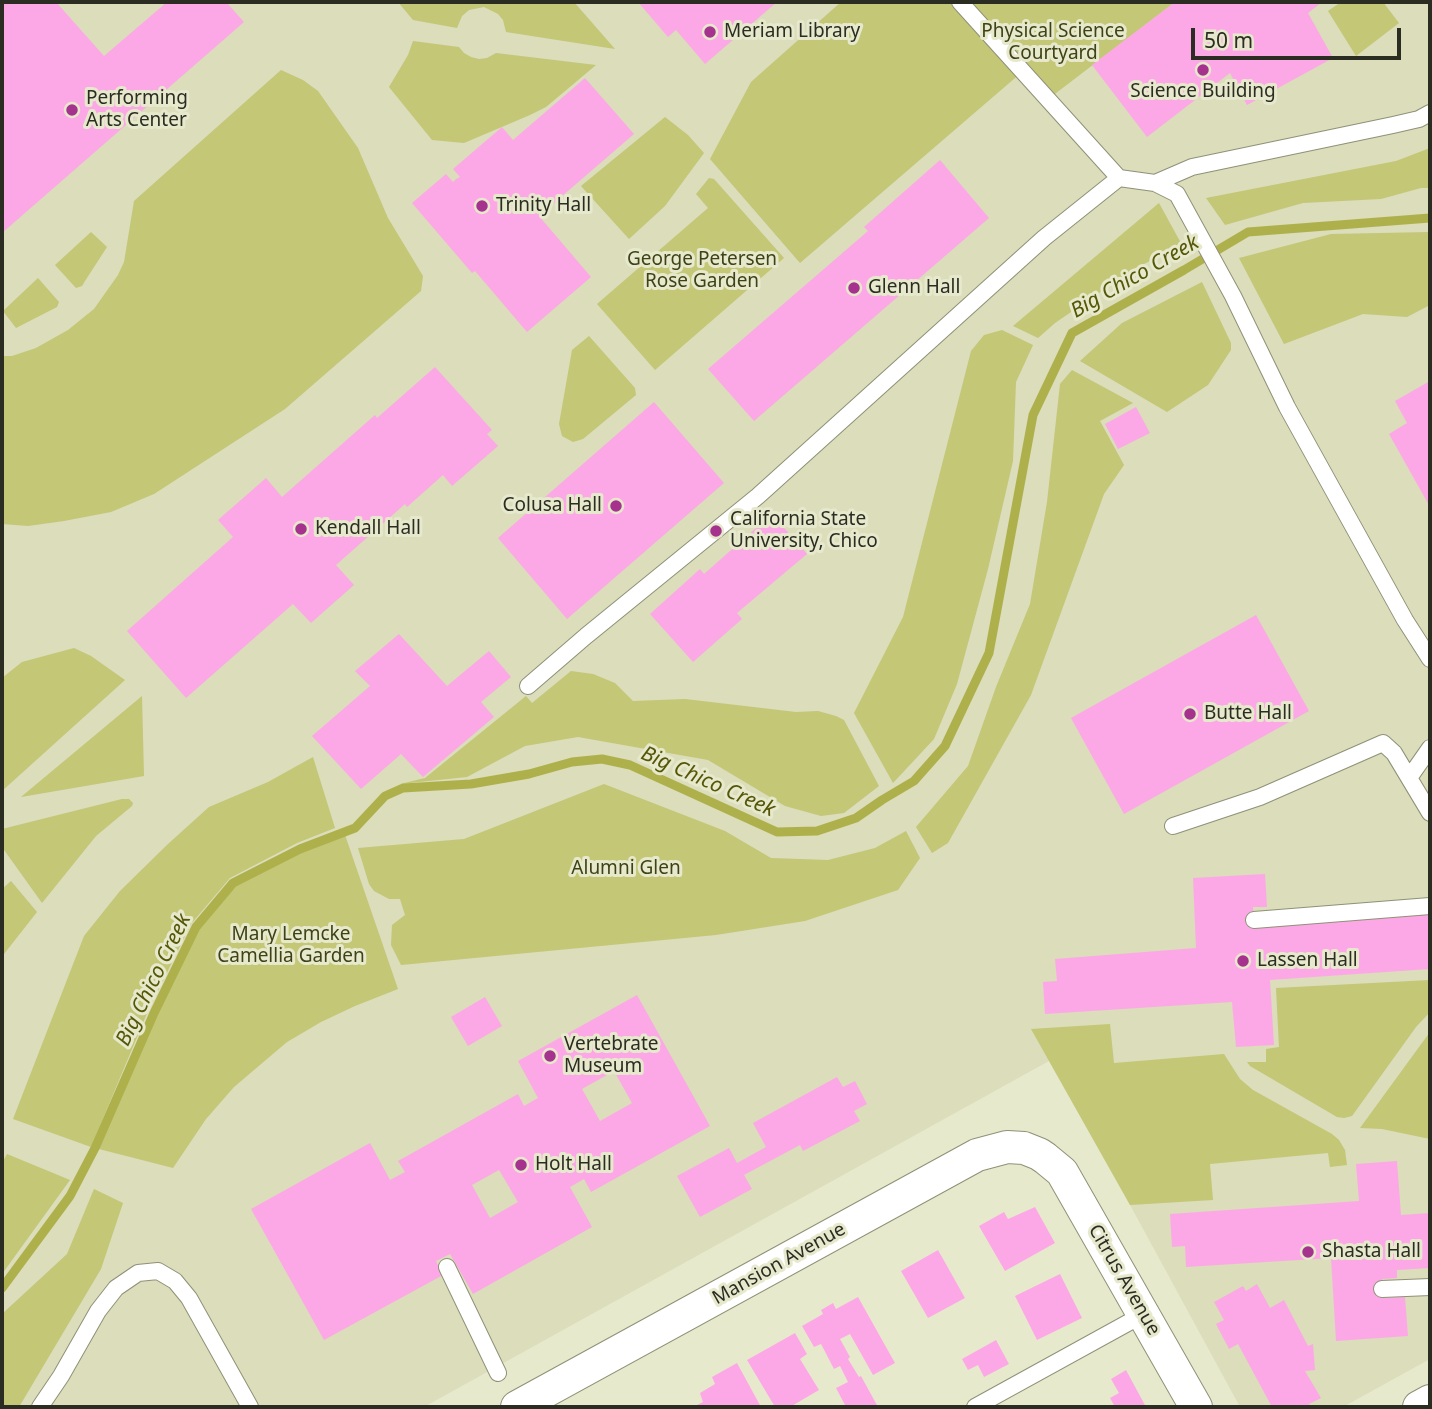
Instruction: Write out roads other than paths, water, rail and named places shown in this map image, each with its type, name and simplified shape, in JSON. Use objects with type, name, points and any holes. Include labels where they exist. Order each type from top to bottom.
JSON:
[{"type":"street","name":"Mansion Avenue","points":[[517,1407],[977,1155],[1007,1147],[1024,1148],[1045,1158]]},
{"type":"street","name":"Citrus Avenue","points":[[1045,1158],[1062,1172],[1196,1407]]},
{"type":"street","points":[[1419,1407],[1430,1401]]},
{"type":"lane","points":[[960,2],[1119,178],[1155,183],[1177,194],[1233,296],[1287,407],[1405,620],[1430,659]]},
{"type":"lane","points":[[1155,183],[1192,167],[1393,125],[1419,119],[1430,113]]},
{"type":"lane","points":[[528,686],[758,496],[1034,247],[1119,178]]},
{"type":"lane","points":[[1173,826],[1260,797],[1383,743],[1394,753],[1430,813]]},
{"type":"lane","points":[[1409,778],[1430,748]]},
{"type":"lane","points":[[1254,920],[1430,906]]},
{"type":"lane","points":[[447,1267],[498,1373]]},
{"type":"lane","points":[[40,1407],[98,1311],[116,1288],[138,1273],[158,1271],[175,1281],[189,1298],[250,1407]]},
{"type":"lane","points":[[1382,1289],[1430,1287]]},
{"type":"lane","points":[[975,1407],[1144,1314]]},
{"type":"waterway","name":"Big Chico Creek","points":[[2,1288],[70,1196],[95,1148],[154,1013],[196,927],[233,883],[300,849],[355,828],[385,796],[403,788],[471,784],[529,774],[572,762],[602,759],[630,765],[777,832],[817,831],[856,818],[914,781],[945,746],[989,653],[1033,415],[1072,333],[1248,232],[1430,218]]},
{"type":"place","name":"Meriam Library","points":[[710,32]]},
{"type":"place","name":"Science Building","points":[[1203,70]]},
{"type":"place","name":"Performing Arts Center","points":[[72,110]]},
{"type":"place","name":"Trinity Hall","points":[[482,206]]},
{"type":"place","name":"Glenn Hall","points":[[854,288]]},
{"type":"place","name":"Colusa Hall","points":[[616,506]]},
{"type":"place","name":"Kendall Hall","points":[[301,529]]},
{"type":"place","name":"California State University, Chico","points":[[716,531]]},
{"type":"place","name":"Butte Hall","points":[[1190,714]]},
{"type":"place","name":"Lassen Hall","points":[[1243,961]]},
{"type":"place","name":"Vertebrate Museum","points":[[550,1056]]},
{"type":"place","name":"Holt Hall","points":[[521,1165]]},
{"type":"place","name":"Shasta Hall","points":[[1308,1252]]},
{"type":"park label","name":"Physical Science Courtyard","points":[[1053,43]]},
{"type":"park label","name":"George Petersen Rose Garden","points":[[702,271]]},
{"type":"park label","name":"Alumni Glen","points":[[626,869]]},
{"type":"park label","name":"Mary Lemcke Camellia Garden","points":[[291,946]]}]
